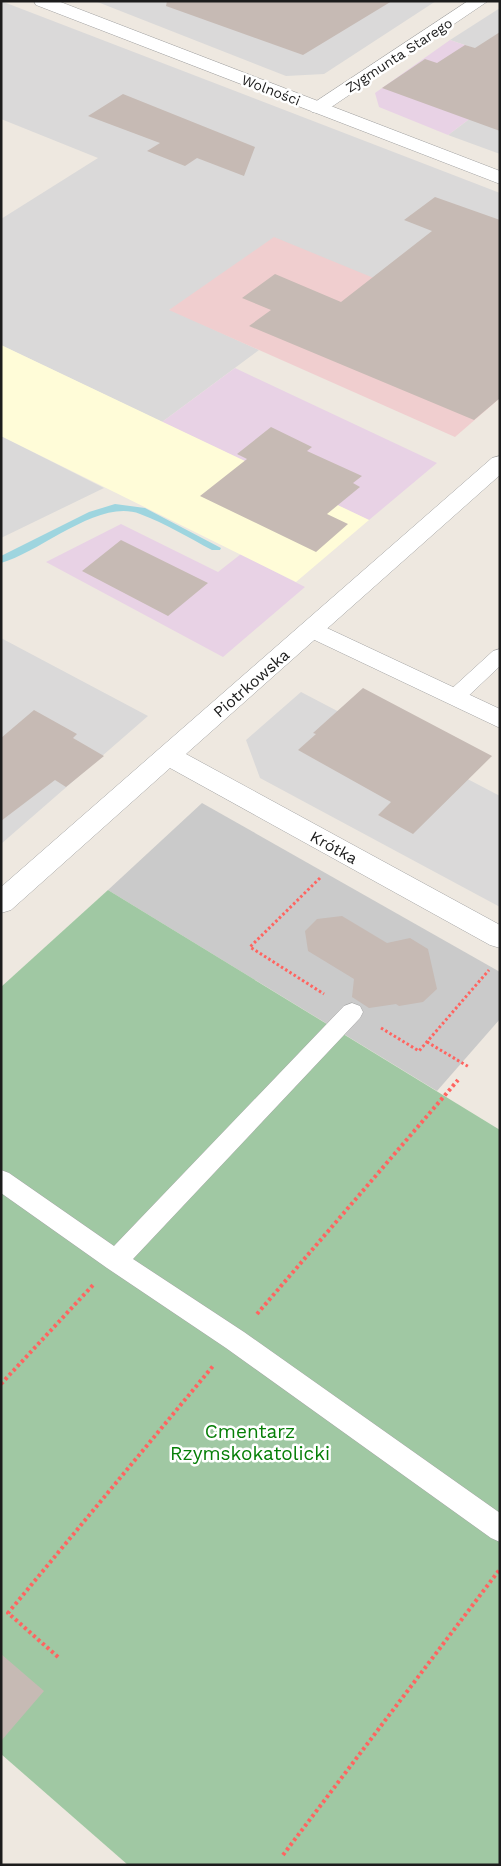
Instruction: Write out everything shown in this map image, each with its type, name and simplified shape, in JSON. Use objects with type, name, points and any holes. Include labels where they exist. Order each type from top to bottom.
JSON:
[{"type":"street","name":"Wolności","points":[[42,1],[500,178]]},
{"type":"street","name":"Zygmunta Starego","points":[[318,108],[480,1]]},
{"type":"street","name":"Piotrkowska","points":[[1,903],[500,464]]},
{"type":"street","points":[[312,629],[500,719]]},
{"type":"street","name":"Krótka","points":[[168,756],[500,938]]},
{"type":"lane","points":[[455,697],[500,655]]},
{"type":"lane","points":[[116,1261],[352,1012]]},
{"type":"lane","points":[[1,1180],[116,1261],[234,1340],[500,1529]]},
{"type":"path","points":[[346,854],[250,947],[352,1012],[419,1051],[491,967]]},
{"type":"path","points":[[427,1042],[469,1067]]},
{"type":"path","points":[[1,1384],[116,1261]]},
{"type":"path","points":[[283,1854],[500,1569]]},
{"type":"shaded area","points":[[1,1],[500,193],[500,330],[169,309],[259,350],[162,422],[1,345],[1,219],[98,158],[1,119]]},
{"type":"shaded area","points":[[95,1],[436,1],[324,74],[286,76]]},
{"type":"shaded area","points":[[500,8],[500,57],[450,40]]},
{"type":"shaded area","points":[[450,40],[500,57],[500,96],[448,135],[379,107],[375,93]]},
{"type":"shaded area","points":[[500,96],[500,154],[448,135]]},
{"type":"shaded area","points":[[274,237],[500,330],[500,398],[455,437],[169,310]]},
{"type":"shaded area","points":[[1,345],[369,520],[296,582],[1,436]]},
{"type":"shaded area","points":[[235,368],[437,463],[369,520],[162,422]]},
{"type":"shaded area","points":[[1,436],[104,488],[1,538]]},
{"type":"shaded area","points":[[121,524],[218,572],[241,554],[305,587],[223,657],[46,562]]},
{"type":"shaded area","points":[[1,638],[148,716],[1,844]]},
{"type":"shaded area","points":[[301,692],[500,796],[500,907],[260,778],[246,740]]},
{"type":"shaded area","points":[[202,803],[500,972],[500,1019],[437,1091],[108,890]]},
{"type":"green space","name":"Cmentarz Rzymskokatolicki","points":[[108,890],[500,1130],[500,1865],[128,1865],[1,1754],[1,987]]},
{"type":"building","points":[[167,1],[392,1],[303,55],[166,6]]},
{"type":"building","points":[[500,32],[500,131],[382,88],[425,59],[437,63],[465,45],[475,48]]},
{"type":"building","points":[[123,94],[255,147],[244,176],[197,158],[185,166],[147,151],[160,143],[88,116]]},
{"type":"building","points":[[435,197],[500,220],[500,398],[474,420],[249,326],[271,310],[242,298],[275,274],[341,302],[432,231],[404,220]]},
{"type":"building","points":[[271,427],[312,447],[307,451],[362,476],[353,483],[360,487],[327,514],[348,524],[316,552],[200,496],[247,459],[237,454]]},
{"type":"building","points":[[121,540],[208,583],[168,616],[82,571]]},
{"type":"building","points":[[363,688],[492,756],[413,834],[378,815],[391,802],[298,750],[316,734],[313,733]]},
{"type":"building","points":[[34,710],[77,734],[73,738],[104,756],[66,787],[55,780],[1,821],[1,738]]},
{"type":"building","points":[[342,916],[387,943],[410,938],[428,949],[437,989],[423,1002],[399,1006],[396,1004],[369,1008],[352,997],[354,979],[308,951],[305,931],[317,919]]},
{"type":"building","points":[[1,1654],[44,1691],[1,1741]]},
{"type":"waterway","points":[[1,560],[93,514],[115,507],[141,510],[216,548]]}]
